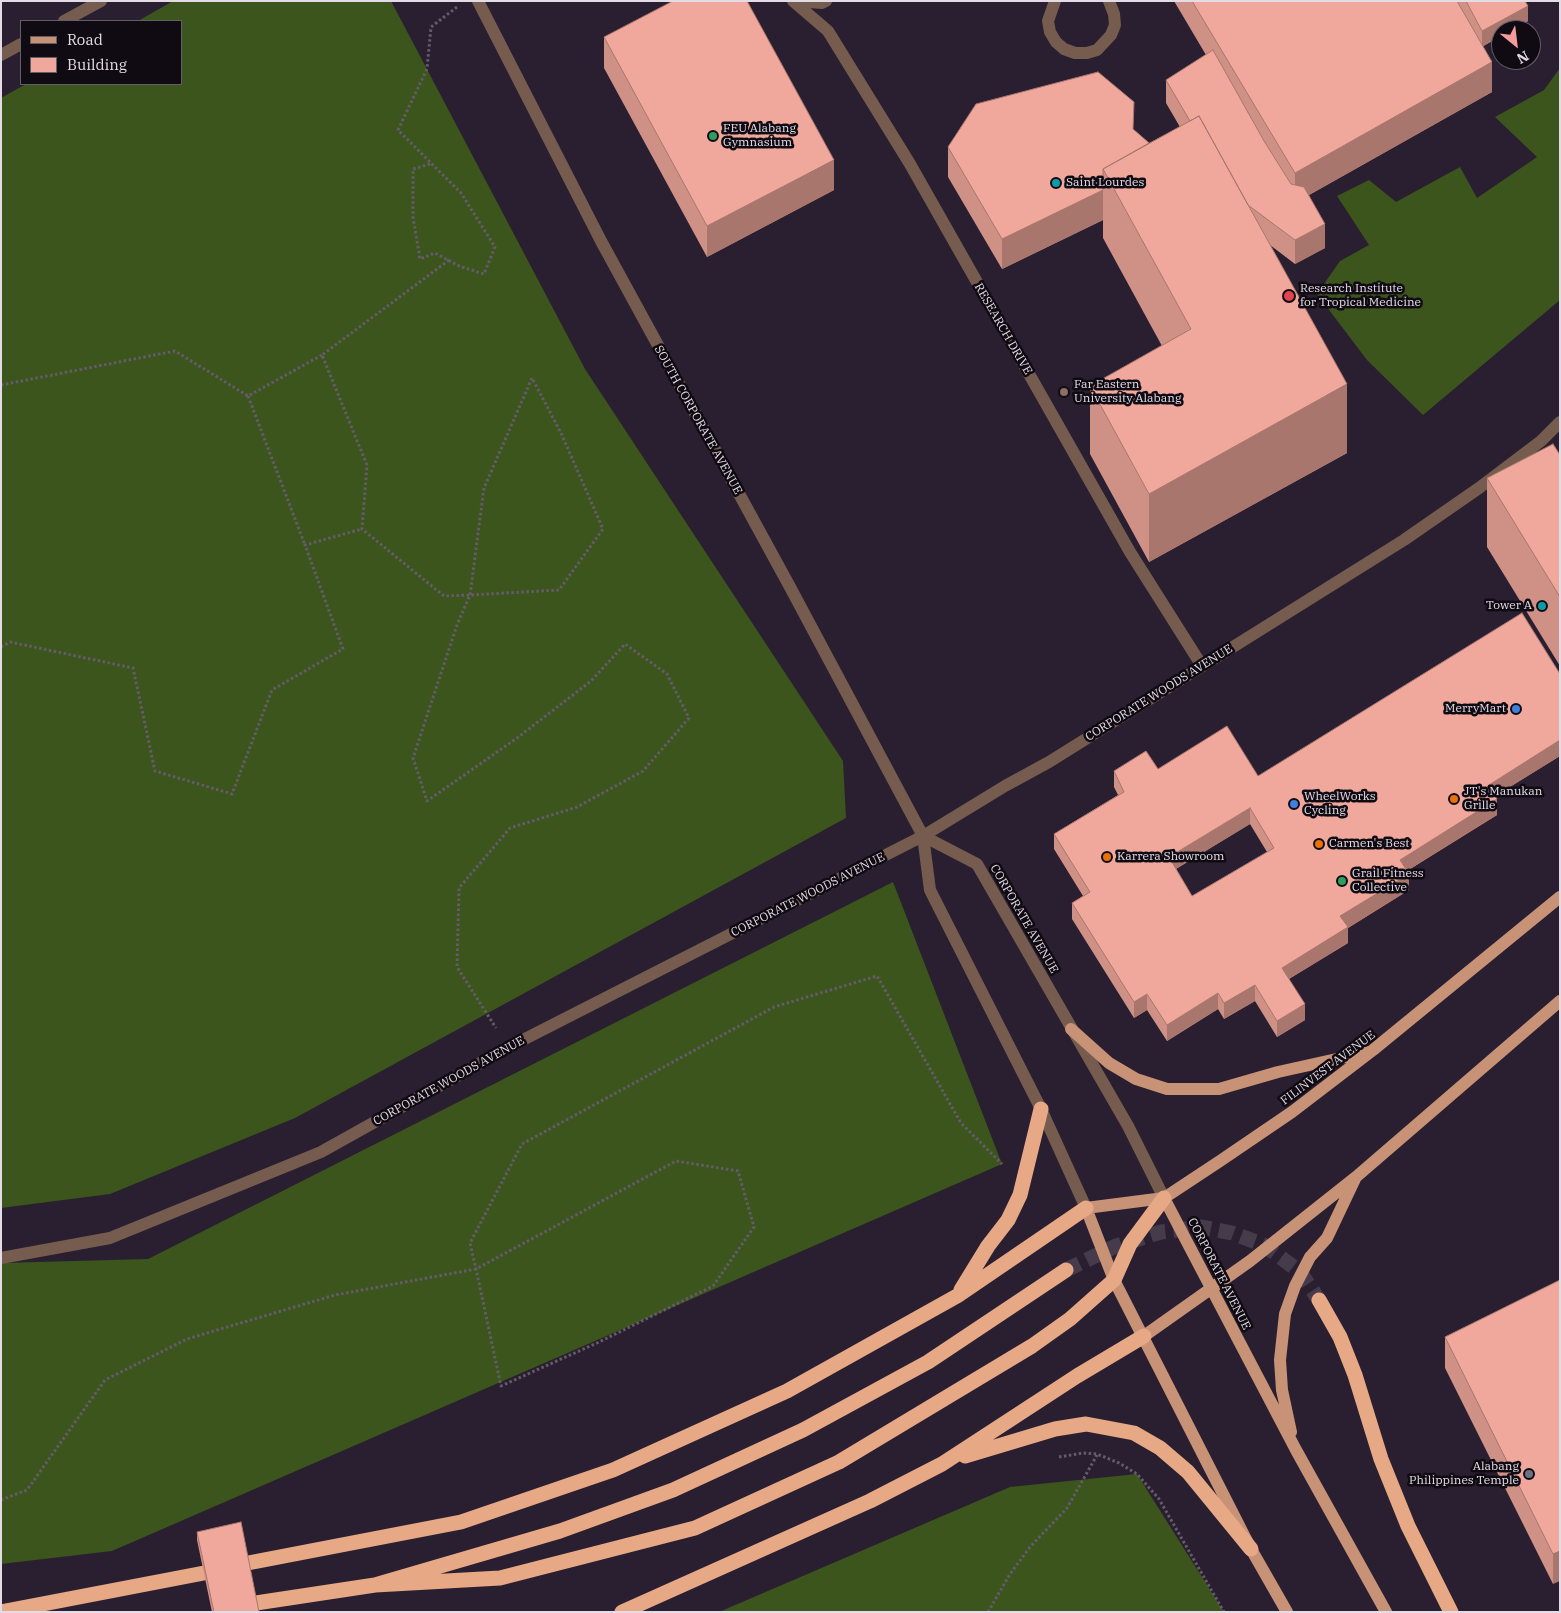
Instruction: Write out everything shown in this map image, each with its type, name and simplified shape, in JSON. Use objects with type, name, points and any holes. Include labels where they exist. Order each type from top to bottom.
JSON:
[{"type":"highway","points":[[958,1296],[988,1246],[1008,1220],[1020,1195],[1041,1109]]},
{"type":"highway","points":[[256,1603],[375,1585],[500,1578],[695,1528],[839,1462],[1032,1346],[1070,1319],[1114,1280],[1130,1244],[1164,1198]]},
{"type":"highway","points":[[248,1563],[460,1522],[613,1470],[787,1391],[958,1296],[1086,1208]]},
{"type":"highway","points":[[375,1585],[560,1531],[673,1490],[803,1430],[928,1362],[1066,1270]]},
{"type":"highway","points":[[1319,1300],[1340,1337],[1355,1375],[1381,1459],[1408,1526],[1450,1612]]},
{"type":"highway","points":[[622,1612],[870,1501],[942,1464],[1077,1376],[1144,1336]]},
{"type":"highway","points":[[942,1464],[1007,1442],[1055,1429],[1086,1424],[1134,1432],[1160,1448],[1188,1472],[1252,1549]]},
{"type":"highway","points":[[1,1612],[204,1573]]},
{"type":"main road","name":"FILINVEST AVENUE","points":[[1086,1208],[1164,1198],[1292,1112],[1373,1050],[1560,897]]},
{"type":"main road","points":[[1144,1336],[1212,1290],[1356,1177],[1560,1001]]},
{"type":"main road","points":[[1071,1029],[1109,1062],[1136,1079],[1167,1089],[1219,1089],[1278,1072],[1373,1050]]},
{"type":"main road","points":[[1296,1450],[1282,1390],[1280,1360],[1286,1314],[1295,1286],[1310,1257],[1327,1238],[1356,1177]]},
{"type":"main road","name":"CORPORATE AVENUE","points":[[1164,1198],[1296,1450],[1386,1612]]},
{"type":"main road","points":[[1086,1208],[1114,1280],[1252,1549],[1287,1612]]},
{"type":"street","points":[[66,20],[100,1]]},
{"type":"street","name":"SOUTH CORPORATE AVENUE","points":[[478,1],[596,233],[790,587],[923,836]]},
{"type":"street","name":"RESEARCH DRIVE","points":[[793,1],[828,30],[910,164],[1130,552],[1202,666]]},
{"type":"street","points":[[797,1],[822,3],[826,1]]},
{"type":"street","points":[[1055,1],[1048,21],[1050,32],[1056,42],[1075,53],[1086,54],[1097,50],[1111,35],[1115,25],[1114,14],[1108,1]]},
{"type":"street","points":[[1,55],[20,45]]},
{"type":"street","name":"CORPORATE WOODS AVENUE","points":[[1,1258],[110,1238],[321,1152],[509,1047],[923,836],[1005,786],[1050,762],[1404,540],[1479,488],[1541,441],[1560,422]]},
{"type":"street","points":[[923,836],[930,890],[1041,1109],[1086,1208]]},
{"type":"street","name":"CORPORATE AVENUE","points":[[923,836],[977,864],[1128,1126],[1164,1198]]},
{"type":"path","points":[[430,164],[413,169],[413,217],[420,259],[435,253],[484,274],[495,247],[461,193],[398,130],[427,69],[430,27],[459,6]]},
{"type":"path","points":[[248,396],[322,355],[449,260]]},
{"type":"path","points":[[1,385],[175,351],[248,396],[343,649],[272,690],[232,794],[155,771],[133,668],[10,642],[1,647]]},
{"type":"path","points":[[322,355],[367,466],[362,529]]},
{"type":"path","points":[[362,529],[444,596],[470,595],[559,590],[604,529],[561,433],[532,378],[484,488],[470,595],[457,625],[413,758],[427,801],[517,738],[591,681],[625,644],[667,674],[689,718],[643,771],[577,807],[510,828],[459,888],[457,967],[509,1047]]},
{"type":"path","points":[[305,545],[362,529]]},
{"type":"path","points":[[1,1500],[27,1490],[105,1380],[187,1339],[335,1295],[476,1269],[676,1161],[738,1171],[754,1227],[713,1286],[597,1343],[501,1386],[476,1269],[470,1243],[522,1144],[774,1007],[877,976],[961,1123],[1002,1164],[1027,1169]]},
{"type":"path","points":[[1059,1457],[1083,1453],[1097,1454],[1119,1463],[1137,1474],[1160,1499],[1224,1612]]},
{"type":"path","points":[[988,1612],[1010,1574],[1030,1547],[1067,1508],[1097,1454]]},
{"type":"green space","points":[[173,1],[391,1],[585,369],[843,761],[846,818],[295,1118],[110,1194],[1,1208],[1,98],[24,85],[182,85],[182,20],[140,20]]},
{"type":"green space","points":[[1560,68],[1560,300],[1423,415],[1367,360],[1317,294],[1340,261],[1369,245],[1337,196],[1369,180],[1396,202],[1460,167],[1477,198],[1537,157],[1495,117],[1544,90]]},
{"type":"green space","points":[[893,882],[1002,1164],[112,1551],[1,1564],[1,1263],[148,1259]]},
{"type":"green space","points":[[1137,1474],[1224,1612],[719,1612],[1010,1487]]},
{"type":"building","points":[[673,1],[747,1],[834,160],[707,226],[604,37]]},
{"type":"building","points":[[1192,1],[1457,1],[1491,63],[1295,173]]},
{"type":"building","points":[[1466,1],[1525,1],[1528,6],[1502,20],[1491,20],[1491,26],[1482,31]]},
{"type":"building","points":[[1213,50],[1264,141],[1291,184],[1304,187],[1325,224],[1295,240],[1248,205],[1199,116],[1190,121],[1166,80]]},
{"type":"building","name":"Saint Lourdes","points":[[1098,72],[1134,102],[1133,129],[1149,143],[1103,169],[1103,190],[1002,239],[948,147],[976,104]]},
{"type":"building","points":[[1199,116],[1347,384],[1149,494],[1090,386],[1191,329],[1103,169]]},
{"type":"building","points":[[1553,444],[1560,455],[1560,597],[1487,478]]},
{"type":"building","points":[[1522,613],[1560,674],[1560,740],[1489,785],[1497,799],[1400,860],[1409,874],[1340,916],[1348,927],[1282,968],[1305,1004],[1277,1021],[1255,985],[1224,1003],[1218,993],[1167,1025],[1147,994],[1134,1002],[1072,903],[1090,892],[1054,834],[1124,792],[1114,771],[1146,751],[1158,769],[1227,726],[1258,776]],"holes":[[[1250,808],[1274,848],[1192,896],[1169,857]]]},
{"type":"building","name":"Alabang Philippines Temple","points":[[1560,1280],[1560,1551],[1553,1554],[1445,1337]]},
{"type":"building","points":[[241,1522],[259,1612],[214,1612],[197,1532]]},
{"type":"tunnel","points":[[1066,1270],[1116,1246],[1161,1232],[1202,1227],[1232,1233],[1264,1245],[1300,1272],[1319,1300]]},
{"type":"place","name":"FEU Alabang Gymnasium","points":[[713,136]]},
{"type":"place","name":"Saint Lourdes","points":[[1056,183]]},
{"type":"place","name":"Research Institute for Tropical Medicine","points":[[1289,296]]},
{"type":"place","name":"Far Eastern University Alabang","points":[[1064,392]]},
{"type":"place","name":"Tower A","points":[[1542,606]]},
{"type":"place","name":"MerryMart","points":[[1516,709]]},
{"type":"place","name":"JT's Manukan Grille","points":[[1454,799]]},
{"type":"place","name":"WheelWorks Cycling","points":[[1294,804]]},
{"type":"place","name":"Carmen's Best","points":[[1319,844]]},
{"type":"place","name":"Karrera Showroom","points":[[1107,857]]},
{"type":"place","name":"Grail Fitness Collective","points":[[1342,881]]},
{"type":"place","name":"Alabang Philippines Temple","points":[[1529,1474]]}]
